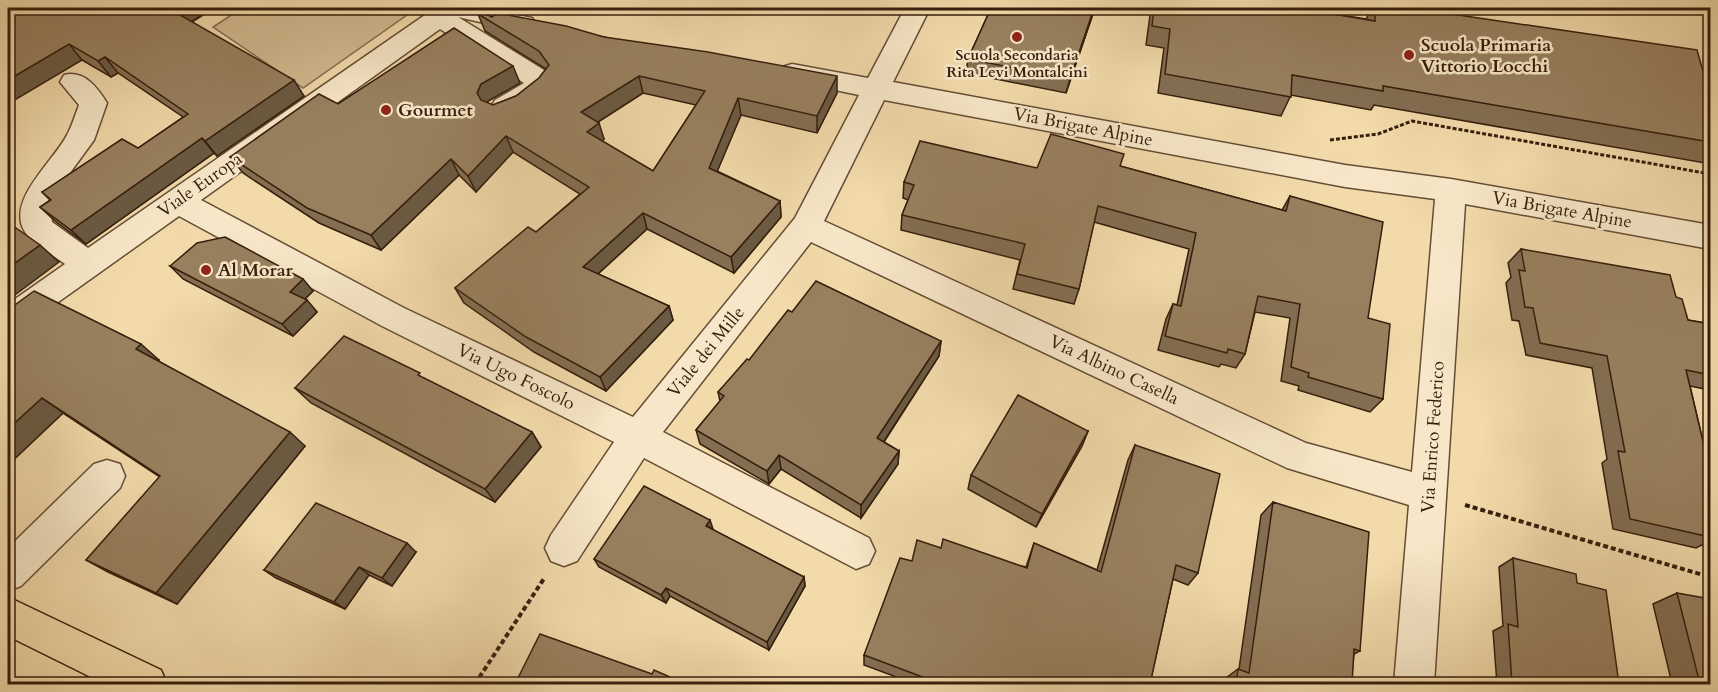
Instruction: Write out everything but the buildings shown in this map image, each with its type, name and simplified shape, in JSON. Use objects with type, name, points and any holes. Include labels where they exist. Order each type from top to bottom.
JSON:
[{"type":"main road","points":[[8,616],[147,684]]},
{"type":"street","name":"Viale dei Mille","points":[[564,548],[638,437],[806,226],[917,8]]},
{"type":"street","points":[[449,11],[547,28]]},
{"type":"street","points":[[449,11],[539,83],[533,90],[500,110]]},
{"type":"street","name":"Viale Europa","points":[[8,321],[449,11]]},
{"type":"street","name":"Via Brigate Alpine","points":[[767,69],[1305,168],[1451,190],[1710,237]]},
{"type":"street","points":[[74,82],[93,103],[80,140],[57,169],[35,207],[37,227],[76,256]]},
{"type":"street","name":"Via Enrico Federico","points":[[1414,684],[1451,190]]},
{"type":"street","name":"Via Ugo Foscolo","points":[[177,201],[393,317],[638,437],[856,551]]},
{"type":"street","name":"Via Albino Casella","points":[[806,226],[1299,457],[1430,494]]},
{"type":"street","points":[[8,573],[107,476]]},
{"type":"path","points":[[1305,168],[1303,144],[1378,134],[1412,121],[1710,174]]},
{"type":"path","points":[[1430,494],[1602,547],[1710,577]]},
{"type":"path","points":[[475,684],[564,548]]},
{"type":"shaded area","points":[[242,8],[417,8],[303,88],[213,27]]},
{"type":"place","name":"Scuola Secondaria Rita Levi Montalcini","points":[[1017,37]]},
{"type":"place","name":"Scuola Primaria Vittorio Locchi","points":[[1409,55]]},
{"type":"place","name":"Gourmet","points":[[386,110]]},
{"type":"place","name":"Al Morar","points":[[206,270]]}]
